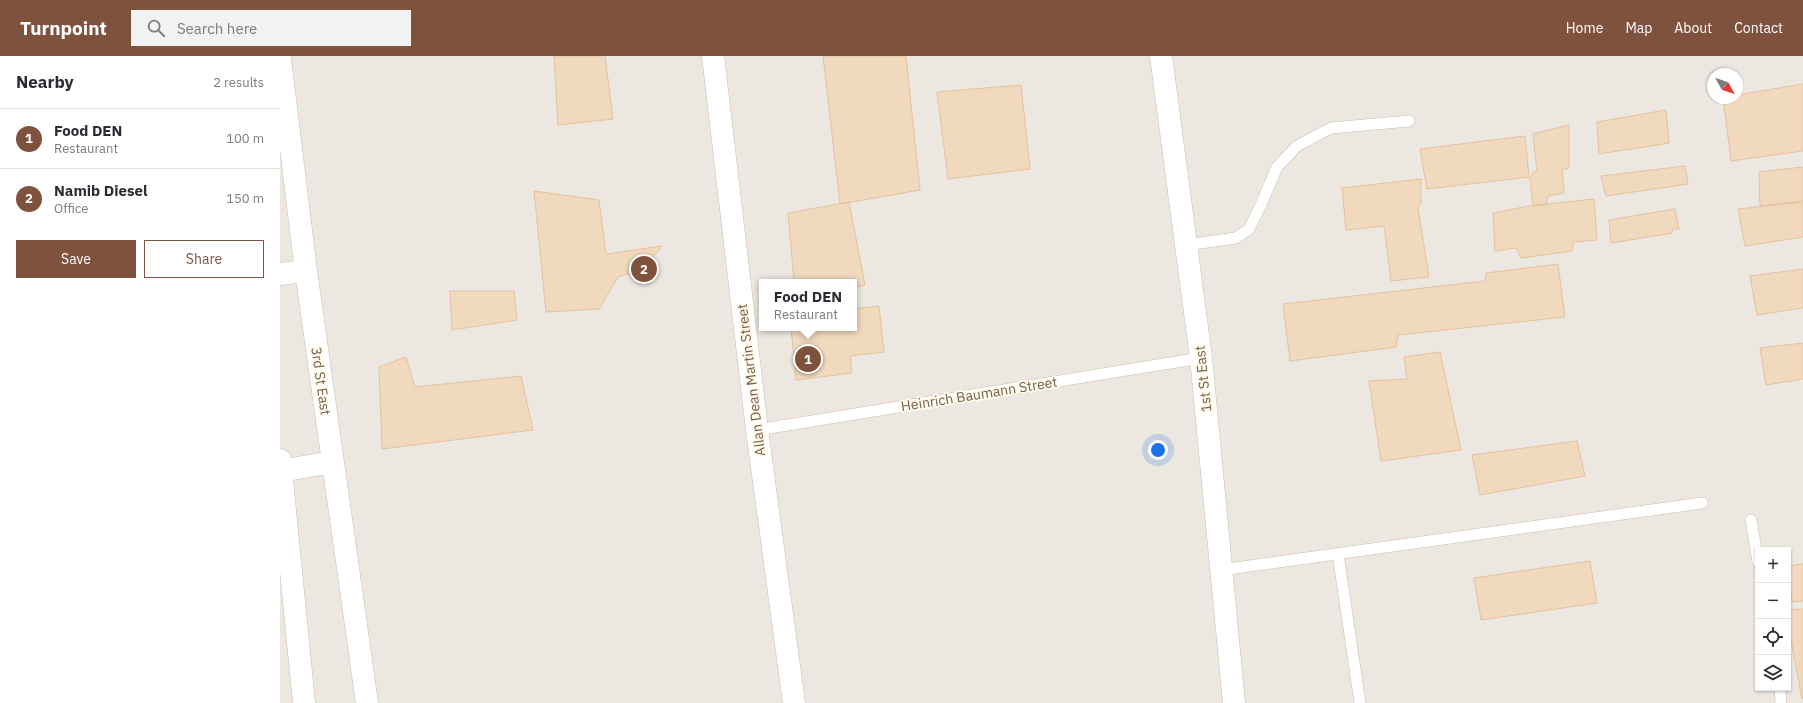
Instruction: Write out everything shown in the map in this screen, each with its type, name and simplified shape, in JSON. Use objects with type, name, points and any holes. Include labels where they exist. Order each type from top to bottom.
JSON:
[{"type":"street","name":"Allan Dean Martin Street","points":[[713,56],[757,430],[794,703]]},
{"type":"street","name":"1st St East","points":[[1161,56],[1201,358],[1234,703]]},
{"type":"street","name":"3rd St East","points":[[280,59],[306,271],[367,703]]},
{"type":"street","points":[[280,274],[306,271]]},
{"type":"street","points":[[304,703],[281,466],[332,462]]},
{"type":"lane","points":[[1186,245],[1236,238],[1249,229],[1277,167],[1297,146],[1331,128],[1410,121]]},
{"type":"lane","name":"Heinrich Baumann Street","points":[[757,430],[1201,358]]},
{"type":"lane","points":[[1221,570],[1702,503]]},
{"type":"lane","points":[[1751,520],[1756,547]]},
{"type":"lane","points":[[1338,554],[1360,703]]},
{"type":"lane","points":[[1780,691],[1780,703]]},
{"type":"shaded area","points":[[280,56],[1803,56],[1803,703],[280,703]]},
{"type":"building","points":[[554,56],[605,56],[613,119],[558,125]]},
{"type":"building","points":[[823,56],[906,56],[920,190],[840,204]]},
{"type":"building","points":[[1803,84],[1803,151],[1731,161],[1724,104],[1743,104],[1743,94]]},
{"type":"building","points":[[1021,85],[1030,169],[948,179],[937,92]]},
{"type":"building","points":[[1666,110],[1669,143],[1599,154],[1597,122]]},
{"type":"building","points":[[1569,125],[1569,168],[1562,170],[1564,193],[1548,196],[1546,205],[1533,206],[1530,179],[1533,172],[1537,172],[1533,134]]},
{"type":"building","points":[[1525,136],[1529,177],[1427,189],[1420,149]]},
{"type":"building","points":[[1685,166],[1688,184],[1606,196],[1601,176]]},
{"type":"building","points":[[1803,167],[1803,201],[1760,206],[1759,172]]},
{"type":"building","points":[[1421,179],[1421,203],[1418,208],[1429,277],[1391,281],[1384,226],[1346,230],[1342,188]]},
{"type":"building","points":[[534,191],[599,200],[606,254],[662,246],[644,269],[618,277],[599,309],[546,312]]},
{"type":"building","points":[[1594,199],[1597,240],[1573,242],[1572,251],[1521,258],[1516,248],[1495,251],[1493,213],[1529,206]]},
{"type":"building","points":[[849,202],[865,285],[857,286],[857,279],[794,279],[788,213]]},
{"type":"building","points":[[1803,202],[1803,237],[1745,246],[1738,209]]},
{"type":"building","points":[[1675,209],[1679,229],[1673,229],[1672,233],[1611,243],[1609,220]]},
{"type":"building","points":[[1558,264],[1565,317],[1398,335],[1396,347],[1290,361],[1283,304],[1485,281],[1486,273]]},
{"type":"building","points":[[1803,269],[1803,308],[1757,315],[1750,276]]},
{"type":"building","points":[[450,291],[514,291],[517,320],[452,330]]},
{"type":"building","points":[[879,306],[884,352],[850,356],[852,373],[796,380],[791,331],[857,331],[857,309]]},
{"type":"building","points":[[1803,343],[1803,379],[1766,385],[1760,348]]},
{"type":"building","points":[[1440,352],[1461,450],[1381,461],[1369,381],[1407,379],[1404,357]]},
{"type":"building","points":[[406,357],[415,387],[521,376],[533,430],[382,449],[379,367]]},
{"type":"building","points":[[1577,441],[1585,476],[1480,495],[1472,455]]},
{"type":"building","points":[[1590,561],[1597,603],[1481,620],[1474,578]]},
{"type":"building","points":[[1803,564],[1803,601],[1792,602],[1791,566]]},
{"type":"building","points":[[1803,609],[1803,699],[1791,640],[1791,610]]},
{"type":"place","name":"Namib Diesel","points":[[644,269]]},
{"type":"place","name":"Food DEN","points":[[808,359]]}]
